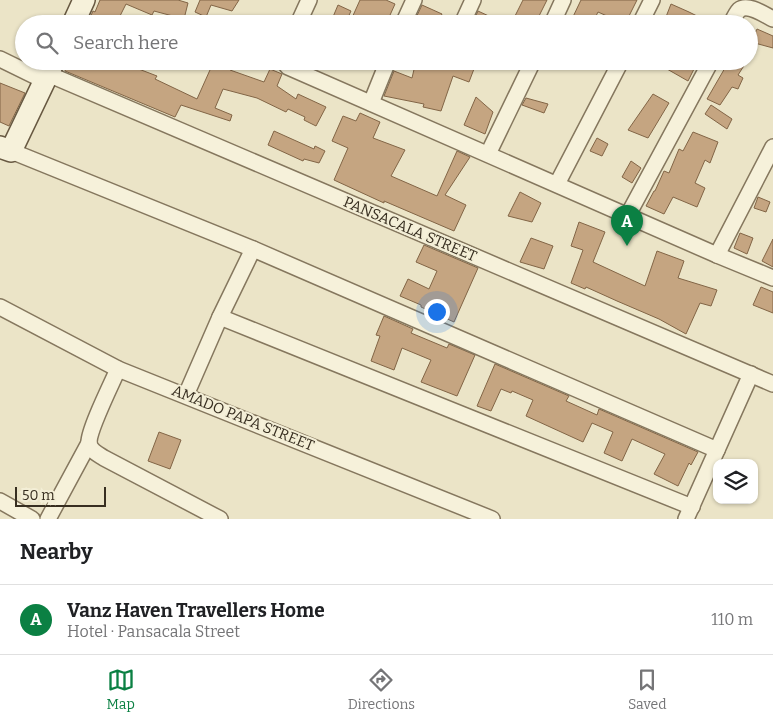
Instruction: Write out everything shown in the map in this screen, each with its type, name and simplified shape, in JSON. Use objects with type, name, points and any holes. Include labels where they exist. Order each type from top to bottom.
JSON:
[{"type":"main road","points":[[76,15],[84,0]]},
{"type":"main road","points":[[5,149],[49,72]]},
{"type":"street","points":[[302,15],[309,0]]},
{"type":"street","points":[[409,15],[414,0]]},
{"type":"street","points":[[466,15],[473,0]]},
{"type":"street","points":[[556,15],[563,0]]},
{"type":"street","points":[[644,15],[652,0]]},
{"type":"street","points":[[736,15],[739,10],[750,8],[773,19]]},
{"type":"street","name":"PANSACALA STREET","points":[[0,58],[15,62]]},
{"type":"street","points":[[295,70],[773,278]]},
{"type":"street","points":[[371,103],[384,70]]},
{"type":"street","points":[[488,154],[530,70]]},
{"type":"street","points":[[556,184],[616,70]]},
{"type":"street","points":[[628,215],[706,70]]},
{"type":"street","name":"PANSACALA STREET","points":[[49,72],[773,384]]},
{"type":"street","points":[[717,255],[773,147]]},
{"type":"street","points":[[5,149],[253,249],[717,450]]},
{"type":"street","points":[[186,395],[220,317],[253,249]]},
{"type":"street","name":"AMADO PAPA STREET","points":[[0,307],[118,369],[492,519]]},
{"type":"street","points":[[220,317],[689,513],[750,374]]},
{"type":"street","points":[[48,519],[89,442],[91,431],[118,369]]},
{"type":"street","points":[[89,442],[92,450],[104,458],[220,519]]},
{"type":"street","points":[[0,500],[29,518]]},
{"type":"building","points":[[100,0],[178,0],[188,3],[185,15],[169,15],[154,11],[152,15],[126,4],[120,15],[91,15],[93,11],[95,12]]},
{"type":"building","points":[[200,0],[239,0],[232,11],[211,5],[207,15],[195,12]]},
{"type":"building","points":[[360,0],[386,0],[395,4],[390,15],[353,15]]},
{"type":"building","points":[[523,0],[547,0],[540,15],[516,15]]},
{"type":"building","points":[[581,0],[637,0],[630,15],[605,15],[598,12],[596,15],[574,15]]},
{"type":"building","points":[[671,4],[695,15],[667,15]]},
{"type":"building","points":[[338,5],[351,11],[349,15],[334,15]]},
{"type":"building","points":[[422,5],[442,14],[442,15],[417,15]]},
{"type":"building","points":[[478,11],[487,15],[476,15]]},
{"type":"building","points":[[758,29],[773,36],[773,48],[758,44]]},
{"type":"building","points":[[141,70],[157,76],[155,79],[197,99],[210,70],[230,70],[264,82],[270,70],[272,70],[282,74],[277,86],[296,99],[298,94],[326,107],[316,126],[304,120],[305,117],[288,109],[286,112],[257,98],[223,89],[215,108],[232,115],[230,121],[181,105],[175,117],[65,71]]},
{"type":"building","points":[[414,70],[474,70],[469,82],[453,76],[441,111],[423,107],[424,104],[384,96],[394,71],[412,78]]},
{"type":"building","points":[[669,70],[694,70],[688,81]]},
{"type":"building","points":[[724,70],[741,70],[738,75],[743,78],[738,89],[732,87],[720,105],[707,99]]},
{"type":"building","points":[[0,83],[25,93],[9,126],[0,122]]},
{"type":"building","points":[[653,94],[669,103],[648,138],[628,130]]},
{"type":"building","points":[[476,97],[493,112],[485,134],[464,125]]},
{"type":"building","points":[[526,98],[548,104],[544,113],[522,105]]},
{"type":"building","points":[[711,105],[732,119],[727,129],[705,114]]},
{"type":"building","points":[[360,113],[380,122],[373,138],[405,150],[391,176],[437,196],[457,151],[470,157],[445,195],[466,205],[454,231],[384,201],[384,203],[334,180],[348,148],[332,141],[343,116],[356,121]]},
{"type":"building","points":[[274,131],[314,149],[315,146],[325,151],[319,163],[304,159],[303,161],[268,145]]},
{"type":"building","points":[[693,132],[718,142],[710,163],[705,160],[695,183],[705,188],[697,207],[673,197],[664,214],[646,206],[664,171],[669,173],[679,149],[683,151]]},
{"type":"building","points":[[597,138],[608,144],[602,156],[590,151]]},
{"type":"building","points":[[631,161],[641,168],[632,183],[622,177]]},
{"type":"building","points":[[520,192],[541,203],[532,222],[508,216]]},
{"type":"building","points":[[758,197],[770,202],[766,212],[754,208]]},
{"type":"building","points":[[579,222],[605,232],[593,262],[645,286],[657,251],[684,261],[678,278],[717,290],[711,306],[700,303],[686,334],[659,319],[586,287],[585,289],[571,283],[583,250],[571,246]]},
{"type":"building","points":[[740,233],[753,238],[747,254],[734,248]]},
{"type":"building","points":[[531,238],[553,246],[544,269],[520,262]]},
{"type":"building","points":[[773,239],[773,267],[762,261]]},
{"type":"building","points":[[424,245],[478,268],[454,322],[400,296],[408,279],[429,289],[437,271],[416,262]]},
{"type":"building","points":[[761,287],[773,292],[773,313],[753,305]]},
{"type":"building","points":[[384,316],[413,329],[411,333],[447,348],[449,344],[475,355],[457,396],[421,382],[431,360],[402,348],[394,370],[371,361],[380,336],[376,335]]},
{"type":"building","points":[[495,364],[569,396],[566,401],[597,415],[599,409],[698,452],[691,465],[689,463],[678,486],[654,474],[665,454],[632,439],[622,461],[604,453],[613,432],[592,423],[583,442],[526,416],[533,400],[512,391],[511,393],[501,389],[491,411],[477,406]]},
{"type":"building","points":[[159,432],[181,440],[170,469],[148,461]]},
{"type":"place","name":"Vanz Haven Travellers Home","points":[[627,246]]}]
